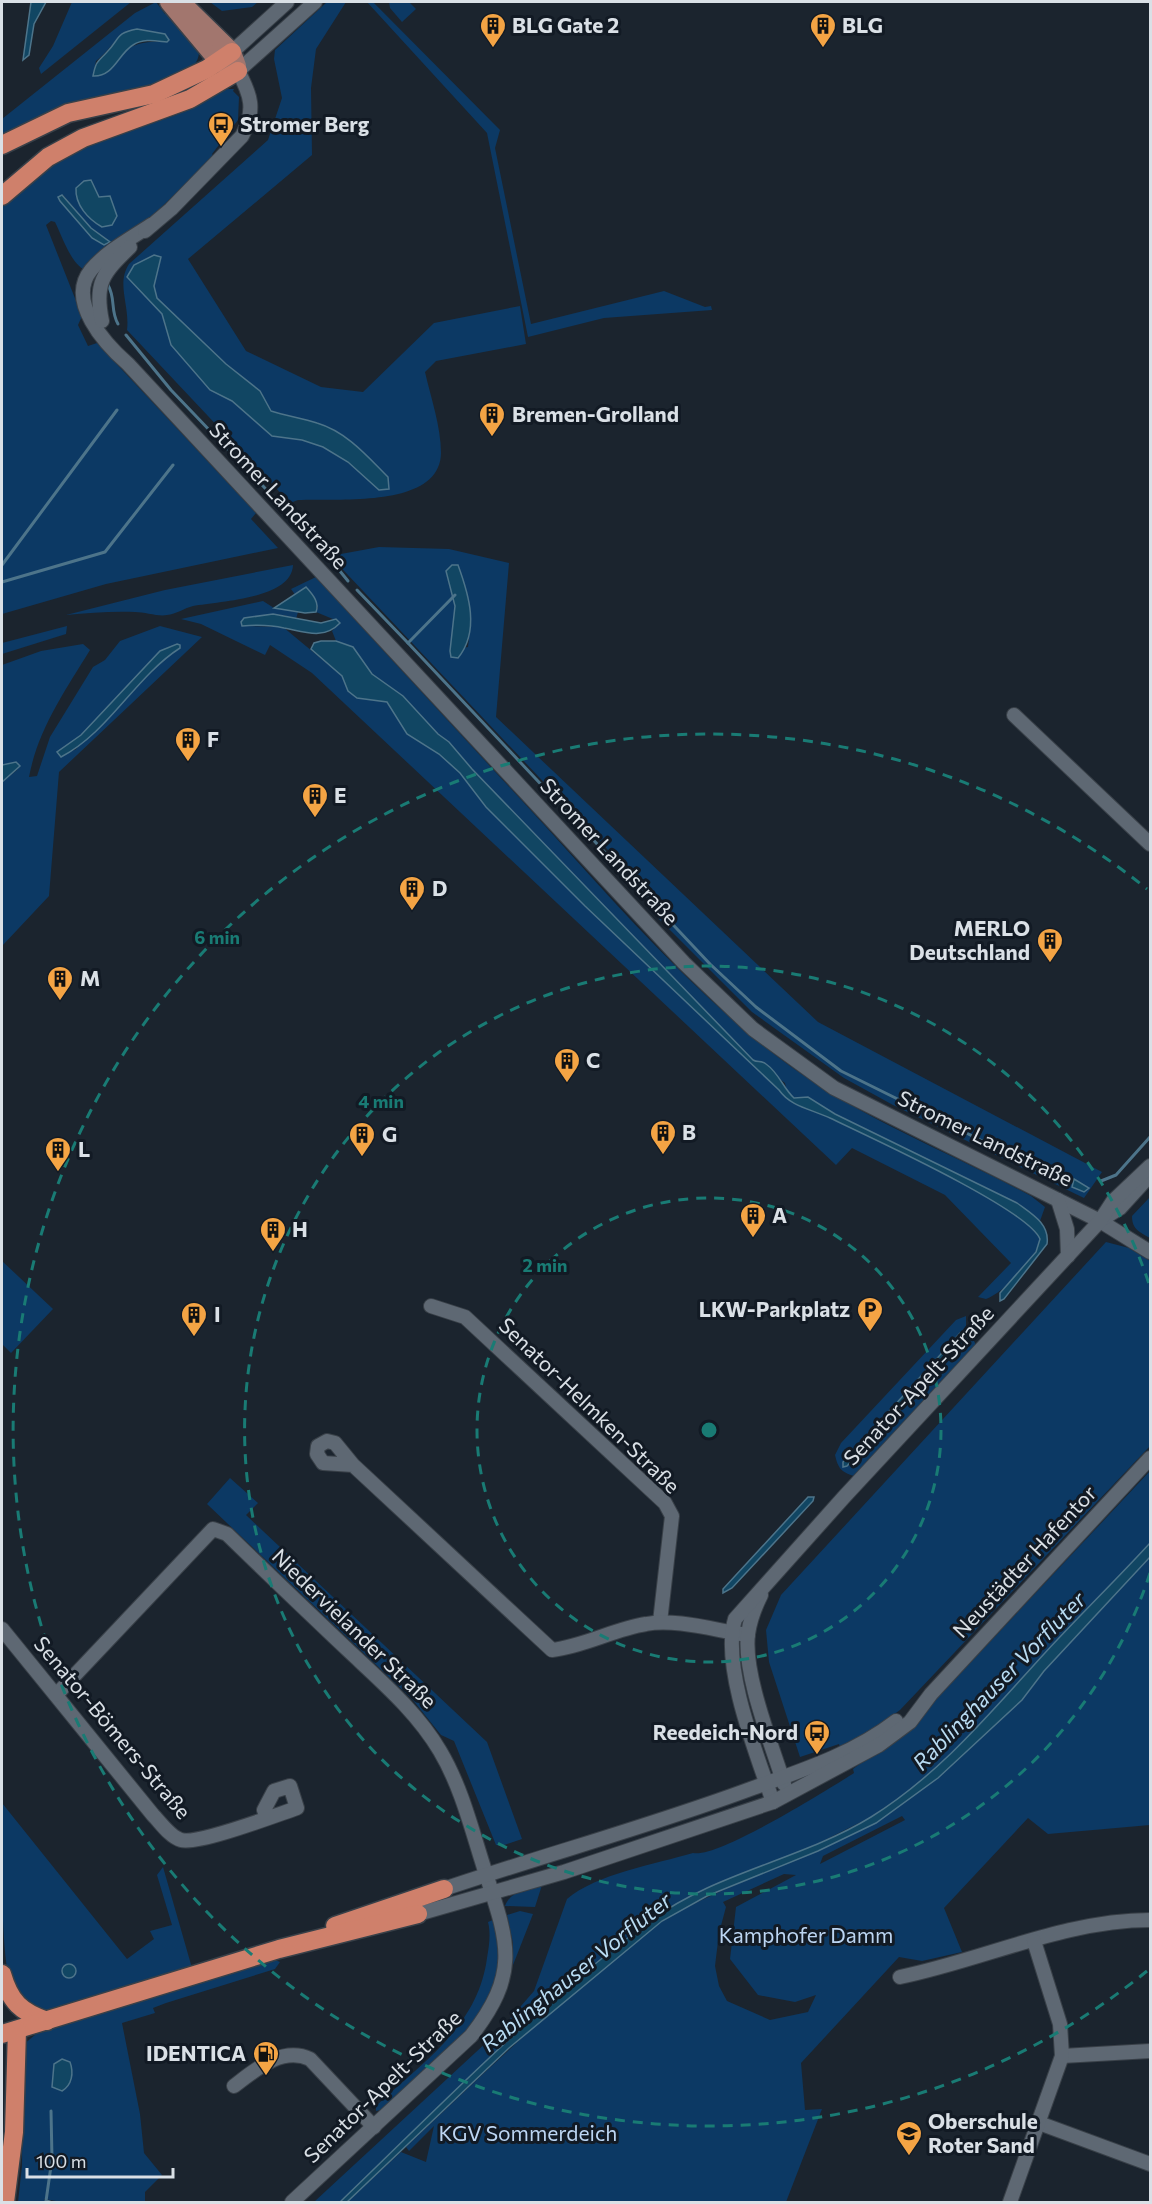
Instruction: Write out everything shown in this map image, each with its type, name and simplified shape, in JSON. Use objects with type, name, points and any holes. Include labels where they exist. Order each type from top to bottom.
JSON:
[{"type":"highway","points":[[2,145],[68,113],[154,93],[225,57]]},
{"type":"highway","points":[[2,196],[48,157],[83,138],[181,103],[238,70]]},
{"type":"highway","points":[[279,1949],[337,1925],[444,1889]]},
{"type":"highway","points":[[5,2202],[14,2132],[9,2032],[279,1949],[418,1914]]},
{"type":"highway","points":[[2,1974],[13,2003],[25,2013],[47,2021]]},
{"type":"main road","name":"Stromer Landstraße","points":[[173,2],[238,70]]},
{"type":"street","points":[[225,57],[286,2]]},
{"type":"street","points":[[238,70],[315,2]]},
{"type":"street","name":"Stromer Landstraße","points":[[102,321],[97,300],[102,279],[112,264],[222,158],[246,129],[253,105],[238,70]]},
{"type":"street","name":"Stromer Landstraße","points":[[151,225],[106,255],[90,271],[84,284],[83,297],[89,316],[106,345],[128,364],[507,776],[684,963],[753,1029],[834,1088],[1100,1221],[1150,1252]]},
{"type":"street","name":"Stromer Landstraße","points":[[84,284],[102,321],[128,364]]},
{"type":"street","points":[[1014,715],[1150,844]]},
{"type":"street","name":"Senator-Apelt-Straße","points":[[731,1633],[735,1619],[768,1580],[1100,1221],[1113,1201],[1150,1166]]},
{"type":"street","name":"Senator-Apelt-Straße","points":[[1100,1221],[1120,1208],[1150,1175]]},
{"type":"street","points":[[1058,1200],[1067,1229],[1068,1256]]},
{"type":"street","name":"Senator-Helmken-Straße","points":[[431,1306],[465,1317],[665,1503],[672,1516],[660,1622]]},
{"type":"street","name":"Neustädter Hafentor","points":[[788,1794],[879,1745],[910,1722],[931,1694],[1150,1458]]},
{"type":"street","points":[[353,1465],[552,1650],[569,1648],[645,1624],[660,1622],[748,1635]]},
{"type":"street","name":"Niedervielander Straße","points":[[56,1695],[213,1529],[226,1534],[424,1726],[444,1758],[459,1789],[486,1875]]},
{"type":"street","name":"Senator-Apelt-Straße","points":[[768,1580],[750,1620],[748,1635],[752,1674],[788,1794]]},
{"type":"street","name":"Senator-Bömers-Straße","points":[[2,1629],[153,1815],[180,1840],[199,1839],[267,1817]]},
{"type":"street","points":[[731,1633],[737,1684],[774,1802]]},
{"type":"street","name":"Neustädter Hafentor","points":[[782,1777],[814,1767],[851,1749],[885,1729],[931,1694]]},
{"type":"street","points":[[444,1889],[782,1777]]},
{"type":"street","points":[[418,1914],[676,1836],[774,1802],[788,1794]]},
{"type":"street","name":"Senator-Apelt-Straße","points":[[292,2202],[471,2036],[489,2013],[500,1991],[505,1968],[506,1944],[486,1875]]},
{"type":"street","points":[[900,1977],[940,1969],[1095,1925],[1150,1920]]},
{"type":"street","points":[[1010,2202],[1062,2056],[1060,2024],[1034,1941]]},
{"type":"street","points":[[1062,2056],[1150,2051]]},
{"type":"street","points":[[234,2086],[263,2064],[286,2055],[300,2054],[310,2059],[374,2127]]},
{"type":"street","points":[[1039,2123],[1150,2164]]},
{"type":"green space","points":[[72,2],[131,2],[41,74],[39,68],[53,46]]},
{"type":"green space","points":[[156,2],[165,14],[169,12],[199,53],[195,64],[186,72],[164,82],[2,138],[2,119],[135,13]],"holes":[[[137,29],[167,42],[143,43],[134,46],[93,76],[96,61],[119,38],[130,31]]]},
{"type":"green space","points":[[210,2],[258,2],[252,7],[222,11]]},
{"type":"green space","points":[[327,2],[346,2],[316,49],[311,88],[312,155],[188,259],[246,351],[321,387],[363,392],[434,323],[520,306],[526,344],[436,361],[425,372],[438,423],[441,453],[436,471],[424,484],[406,492],[384,497],[298,500],[290,503],[127,330],[123,287],[125,272],[129,264],[268,140],[282,98],[274,59],[275,50]],"holes":[[[161,257],[154,286],[157,298],[226,364],[260,391],[271,411],[318,423],[357,446],[379,490],[348,462],[323,447],[302,440],[272,436],[232,401],[210,389],[165,327],[163,314],[127,277],[139,262]]]},
{"type":"green space","points":[[367,2],[373,2],[500,130],[495,148],[531,324],[664,291],[705,307],[711,306],[712,310],[604,318],[528,337],[487,133]]},
{"type":"green space","points":[[389,2],[409,2],[416,9],[402,22],[390,8]]},
{"type":"green space","points":[[227,89],[234,89],[233,91],[239,97],[238,120],[212,154],[214,157],[150,218],[85,270],[71,256],[55,222],[51,221],[46,225],[82,316],[78,325],[88,346],[97,343],[256,513],[251,519],[278,548],[106,584],[2,614],[2,206],[57,161],[84,147],[176,115]],"holes":[[[63,195],[91,228],[107,239],[104,245],[58,197]]]},
{"type":"green space","points":[[379,547],[449,549],[509,563],[496,717],[818,1022],[1102,1172],[1084,1198],[893,1105],[844,1078],[752,1012],[652,912],[659,904],[330,556]],"holes":[[[446,572],[471,619],[468,647],[450,651],[455,606]]]},
{"type":"green space","points":[[293,565],[289,576],[281,585],[268,592],[236,600],[193,606],[164,615],[139,612],[100,612],[66,615],[165,590]]},
{"type":"green space","points":[[316,577],[633,923],[724,1012],[790,1066],[848,1103],[1031,1196],[1045,1207],[1040,1221],[1017,1203],[835,1114],[808,1097],[794,1098],[787,1092],[785,1083],[753,1060],[660,966],[403,696],[372,674],[353,647],[336,641],[332,631],[340,622],[316,612],[318,607],[307,588],[296,596],[291,589]]},
{"type":"green space","points":[[263,601],[274,608],[298,612],[296,619],[282,615],[269,615],[241,622],[247,626],[283,627],[342,676],[348,691],[357,698],[387,702],[407,734],[439,754],[460,773],[486,807],[585,906],[784,1096],[802,1107],[909,1156],[1007,1210],[1029,1226],[1040,1239],[1027,1265],[1011,1282],[994,1295],[986,1299],[978,1297],[1011,1263],[945,1195],[852,1148],[836,1165],[312,673],[270,645],[265,655],[201,624],[181,619]]},
{"type":"green space","points":[[67,626],[66,634],[2,654],[2,643]]},
{"type":"green space","points":[[160,626],[202,637],[59,772],[49,896],[2,946],[2,782],[17,770],[18,764],[2,765],[2,665],[41,651],[83,644],[90,650],[62,696],[39,743],[29,777],[37,776],[50,737],[93,667],[105,660],[120,641]],"holes":[[[179,648],[167,656],[75,750],[58,752],[81,735],[147,665]]]},
{"type":"green space","points":[[1150,1197],[1150,1238],[1135,1228],[1132,1216]]},
{"type":"green space","points":[[1106,1242],[1129,1248],[1150,1261],[1150,1446],[900,1710],[872,1730],[840,1747],[839,1744],[800,1757],[769,1662],[766,1630],[781,1595]]},
{"type":"green space","points":[[2,1261],[53,1309],[11,1353],[2,1344]]},
{"type":"green space","points":[[966,1316],[966,1330],[960,1333],[843,1462],[843,1467],[848,1466],[971,1335],[976,1345],[854,1476],[843,1471],[835,1455],[841,1443],[956,1320]]},
{"type":"green space","points":[[1150,1471],[1150,1825],[1048,1834],[1028,1818],[944,1908],[962,1952],[922,1961],[899,1957],[801,2063],[805,2110],[822,2109],[786,2202],[347,2202],[401,2152],[426,2162],[434,2126],[409,2151],[406,2147],[545,2017],[646,1932],[664,1920],[722,1891],[841,1840],[897,1808],[893,1802],[869,1818],[817,1844],[687,1898],[651,1920],[603,1959],[458,2090],[340,2202],[314,2202],[502,2028],[534,1991],[567,1899],[579,1890],[610,1876],[693,1853],[706,1852],[748,1835],[854,1773],[853,1769],[914,1723]],"holes":[[[902,1816],[905,1820],[820,1864],[823,1856]],[[784,1874],[796,1875],[736,1907],[730,1959],[758,1995],[795,2002],[816,1995],[808,2012],[770,2020],[727,2001],[719,1986],[715,1966],[719,1933],[726,1907],[723,1902]]]},
{"type":"green space","points":[[230,1478],[258,1503],[246,1515],[487,1742],[522,1839],[501,1846],[496,1845],[454,1741],[441,1735],[412,1699],[207,1504]]},
{"type":"green space","points":[[2,1803],[127,1959],[154,1939],[150,1931],[172,1925],[157,1875],[163,1867],[192,1968],[43,2012],[24,2003],[11,1987],[7,1970],[2,1898]]},
{"type":"green space","points":[[542,1885],[535,1907],[505,1906],[516,1893]]},
{"type":"green space","points":[[520,1911],[533,1914],[513,1965],[513,1943],[507,1915]]},
{"type":"green space","points":[[495,1919],[500,1968],[490,2001],[465,2034],[381,2110],[376,2111],[376,2106],[446,2041],[472,2004],[482,1982],[487,1958],[490,1936],[488,1922]]},
{"type":"green space","points":[[275,1960],[280,1962],[275,1969],[166,2003],[153,2008],[155,2013],[122,2023],[140,2114],[144,2153],[162,2175],[145,2192],[145,2202],[62,2202],[44,2199],[46,2202],[18,2202],[22,2166],[23,2045],[36,2034],[54,2027]]},
{"type":"shaded area","points":[[31,2],[46,2],[34,24],[29,55],[23,60]]},
{"type":"shaded area","points":[[137,29],[165,34],[169,40],[167,42],[141,41],[128,49],[106,73],[93,76],[97,62],[119,37],[125,32]]},
{"type":"shaded area","points":[[91,180],[99,197],[110,196],[117,216],[112,225],[102,227],[87,216],[80,206],[76,188],[84,181]]},
{"type":"shaded area","points":[[62,195],[91,228],[110,242],[104,245],[92,238],[60,201],[58,197]]},
{"type":"shaded area","points":[[154,255],[161,257],[154,286],[157,298],[226,364],[260,391],[271,411],[317,423],[338,432],[388,477],[389,489],[379,490],[348,462],[323,447],[302,440],[272,436],[232,401],[210,390],[171,345],[162,314],[127,277],[134,265]]},
{"type":"shaded area","points":[[452,565],[458,565],[466,588],[471,625],[465,647],[458,658],[451,657],[450,651],[455,606],[446,571]]},
{"type":"shaded area","points":[[306,587],[316,602],[316,612],[305,613],[274,608]]},
{"type":"shaded area","points":[[273,614],[321,623],[336,619],[340,623],[327,632],[321,633],[307,633],[274,626],[242,626],[241,622],[244,618]]},
{"type":"shaded area","points":[[336,641],[353,647],[372,674],[403,696],[438,734],[449,742],[472,769],[753,1060],[764,1063],[778,1076],[794,1098],[808,1097],[835,1114],[1017,1203],[1039,1220],[1046,1231],[1047,1244],[1004,1299],[1000,1301],[1000,1293],[1036,1252],[1040,1239],[1029,1226],[978,1192],[910,1156],[802,1107],[784,1096],[585,906],[486,807],[460,773],[439,754],[407,734],[387,702],[357,698],[348,691],[342,676],[311,649],[314,643]]},
{"type":"shaded area","points":[[177,644],[180,648],[149,674],[94,734],[61,757],[57,752],[81,735],[160,651]]},
{"type":"shaded area","points":[[16,762],[20,766],[2,782],[2,765]]},
{"type":"shaded area","points":[[1033,1166],[1053,1167],[1062,1171],[1062,1175],[1057,1177],[1034,1170]]},
{"type":"shaded area","points":[[1074,1179],[1089,1188],[1084,1192],[1072,1187]]},
{"type":"shaded area","points":[[966,1330],[973,1332],[847,1466],[843,1467],[843,1462],[960,1333]]},
{"type":"shaded area","points":[[808,1497],[814,1497],[813,1501],[732,1588],[723,1593],[723,1589]]},
{"type":"shaded area","points":[[1150,1543],[1150,1557],[1044,1671],[1022,1700],[938,1778],[876,1823],[818,1851],[707,1896],[662,1921],[509,2048],[347,2202],[340,2202],[529,2021],[650,1921],[703,1890],[844,1832],[871,1817],[920,1782],[963,1742]]},
{"type":"shaded area","points":[[69,1964],[74,1966],[76,1971],[74,1976],[69,1978],[64,1976],[62,1971],[64,1966]]},
{"type":"shaded area","points":[[62,2059],[70,2062],[72,2074],[70,2082],[62,2091],[52,2087],[54,2064]]},
{"type":"waterway","points":[[108,285],[118,324]]},
{"type":"waterway","points":[[126,335],[171,390],[283,507]]},
{"type":"waterway","points":[[2,565],[117,410]]},
{"type":"waterway","points":[[2,582],[105,552],[173,465]]},
{"type":"waterway","points":[[295,520],[304,529]]},
{"type":"waterway","points":[[335,565],[348,581]]},
{"type":"waterway","points":[[357,590],[408,643]]},
{"type":"waterway","points":[[455,595],[408,643],[710,964],[756,1007],[841,1071],[1037,1168]]},
{"type":"waterway","points":[[1101,1181],[1116,1175],[1150,1137]]},
{"type":"waterway","points":[[50,2202],[46,2201],[52,2159],[51,2111]]},
{"type":"place","name":"BLG Gate 2","points":[[493,49]]},
{"type":"place","name":"BLG","points":[[823,49]]},
{"type":"place","name":"Stromer Berg","points":[[221,148]]},
{"type":"place","name":"Bremen-Grolland","points":[[492,438]]},
{"type":"place","name":"F","points":[[188,763]]},
{"type":"place","name":"E","points":[[315,819]]},
{"type":"place","name":"D","points":[[412,912]]},
{"type":"place","name":"MERLO Deutschland","points":[[1050,964]]},
{"type":"place","name":"M","points":[[60,1002]]},
{"type":"place","name":"C","points":[[567,1084]]},
{"type":"place","name":"B","points":[[663,1156]]},
{"type":"place","name":"G","points":[[362,1158]]},
{"type":"place","name":"L","points":[[58,1173]]},
{"type":"place","name":"A","points":[[753,1239]]},
{"type":"place","name":"H","points":[[273,1253]]},
{"type":"place","name":"LKW-Parkplatz","points":[[870,1333]]},
{"type":"place","name":"I","points":[[194,1338]]},
{"type":"place","name":"Reedeich-Nord","points":[[817,1756]]},
{"type":"place","name":"IDENTICA","points":[[266,2077]]},
{"type":"place","name":"Oberschule Roter Sand","points":[[909,2157]]},
{"type":"water label","name":"Rablinghauser Vorfluter","points":[[999,1681]]},
{"type":"water label","name":"Rablinghauser Vorfluter","points":[[576,1972]]},
{"type":"park label","name":"Kamphofer Damm","points":[[806,1936]]},
{"type":"park label","name":"KGV Sommerdeich","points":[[528,2134]]}]
